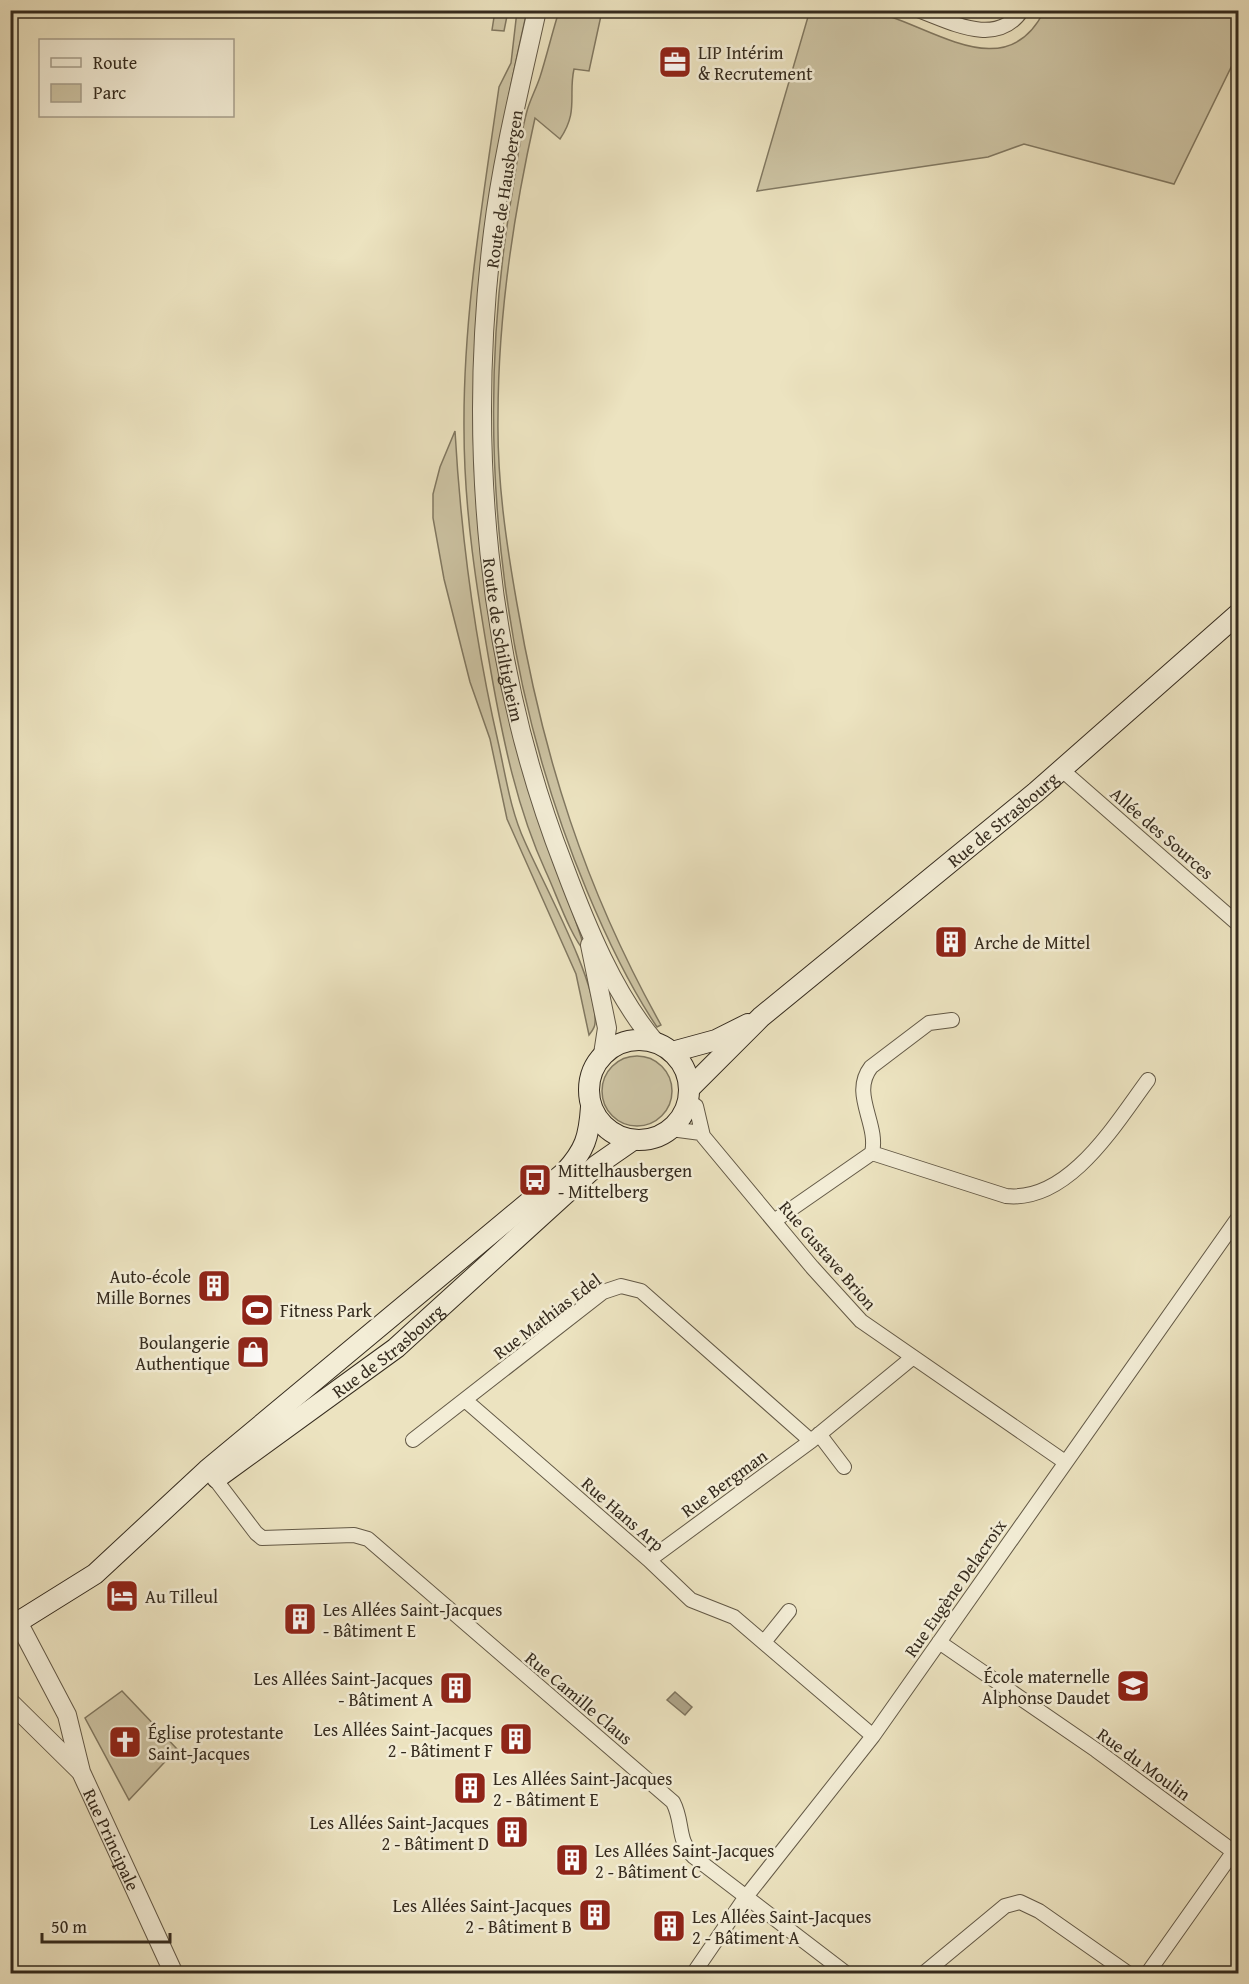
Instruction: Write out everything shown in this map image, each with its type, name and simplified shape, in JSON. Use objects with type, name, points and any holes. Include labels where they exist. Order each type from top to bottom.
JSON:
[{"type":"main road","name":"Rue de Strasbourg","points":[[688,1095],[761,1017],[1062,770],[1239,614]]},
{"type":"main road","name":"Rue de Strasbourg","points":[[663,1047],[716,1040],[761,1017]]},
{"type":"main road","points":[[627,1041],[663,1047],[681,1062],[688,1095],[681,1117],[671,1129],[653,1138],[633,1140],[608,1130],[591,1107],[589,1079],[603,1054],[627,1041]]},
{"type":"main road","name":"Rue de Strasbourg","points":[[129,1545],[207,1470],[565,1172],[583,1152],[590,1126],[591,1107]]},
{"type":"main road","name":"Rue de Strasbourg","points":[[14,1624],[94,1574],[215,1479],[339,1392],[396,1348],[599,1163],[633,1140]]},
{"type":"main road","points":[[336,1363],[339,1392]]},
{"type":"main road","points":[[275,1414],[279,1416],[307,1414]]},
{"type":"street","name":"Route de Hausbergen","points":[[482,368],[493,231],[537,10]]},
{"type":"street","points":[[918,10],[986,31],[1004,27],[1022,10]]},
{"type":"street","name":"Route de Schiltigheim","points":[[482,368],[487,528],[501,631],[529,762],[553,838],[577,900],[629,1006],[663,1047]]},
{"type":"street","name":"Allée des Sources","points":[[1062,770],[1239,924]]},
{"type":"street","name":"Route de Schiltigheim","points":[[577,900],[603,1001],[607,1028],[603,1054]]},
{"type":"street","points":[[872,1153],[873,1138],[861,1087],[863,1076],[871,1067],[929,1023],[952,1020]]},
{"type":"street","points":[[872,1153],[1006,1196],[1025,1196],[1046,1189],[1089,1157],[1148,1080]]},
{"type":"street","name":"Rue Gustave Brion","points":[[688,1095],[696,1106],[701,1133],[861,1321],[1065,1462]]},
{"type":"street","points":[[671,1129],[701,1133]]},
{"type":"street","points":[[774,1221],[872,1153]]},
{"type":"street","name":"Rue Eugène Delacroix","points":[[693,1974],[745,1898],[873,1736],[1239,1218]]},
{"type":"street","name":"Rue Mathias Edel","points":[[413,1440],[603,1292],[628,1285],[641,1291],[815,1437]]},
{"type":"street","name":"Rue Bergman","points":[[649,1560],[815,1437],[912,1358]]},
{"type":"street","name":"Rue Hans Arp","points":[[465,1400],[649,1560],[691,1600],[734,1617],[765,1641],[873,1736]]},
{"type":"street","points":[[815,1437],[844,1467]]},
{"type":"street","name":"Rue Camille Claus","points":[[215,1479],[262,1538],[354,1535],[368,1539],[673,1802],[678,1811],[684,1848],[745,1898]]},
{"type":"street","points":[[765,1641],[789,1611]]},
{"type":"street","name":"Rue Principale","points":[[14,1624],[67,1715],[81,1772],[174,1974]]},
{"type":"street","name":"Rue du Moulin","points":[[939,1642],[1110,1761],[1236,1853]]},
{"type":"street","name":"Rue Principale","points":[[10,1702],[81,1772]]},
{"type":"street","points":[[1147,1974],[1236,1853]]},
{"type":"street","points":[[745,1898],[847,1974]]},
{"type":"street","points":[[923,1974],[1005,1906],[1020,1902],[1039,1911],[1129,1974]]},
{"type":"green space","points":[[810,10],[865,10],[888,16],[961,44],[985,48],[1007,46],[1027,35],[1044,11],[1238,11],[1238,53],[1174,184],[1024,144],[988,157],[757,191]]},
{"type":"green space","points":[[495,11],[508,11],[504,31],[492,30]]},
{"type":"green space","points":[[517,11],[527,11],[501,137],[482,264],[476,328],[474,456],[478,520],[506,692],[524,775],[586,953],[569,926],[536,848],[512,774],[481,612],[466,490],[464,429],[470,300],[499,87],[511,63]]},
{"type":"green space","points":[[559,11],[602,11],[589,71],[574,69],[571,112],[566,129],[560,139],[535,118],[527,155],[508,267],[501,342],[498,441],[503,511],[528,660],[554,769],[589,872],[634,974],[661,1025],[657,1027],[627,978],[610,944],[556,809],[532,725],[513,639],[501,551],[495,463],[494,375],[500,287],[522,133],[528,107],[540,77]]},
{"type":"green space","points":[[455,431],[470,589],[490,707],[512,807],[520,831],[568,933],[588,984],[594,1005],[595,1023],[589,1035],[576,974],[507,819],[490,739],[470,682],[444,579],[433,518],[433,494],[440,467]]},
{"type":"green space","points":[[637,1056],[650,1059],[662,1066],[669,1078],[672,1091],[669,1104],[662,1116],[650,1123],[637,1126],[624,1123],[612,1116],[605,1104],[602,1091],[605,1078],[612,1066],[624,1059]]},
{"type":"green space","points":[[122,1691],[177,1749],[129,1800],[85,1718]]},
{"type":"shaded area","points":[[675,1692],[692,1707],[685,1715],[667,1700]]},
{"type":"place","name":"LIP Intérim & Recrutement","points":[[675,62]]},
{"type":"place","name":"Arche de Mittel","points":[[951,942]]},
{"type":"place","name":"Mittelhausbergen - Mittelberg","points":[[535,1180]]},
{"type":"place","name":"Auto-école Mille Bornes","points":[[214,1286]]},
{"type":"place","name":"Fitness Park","points":[[257,1310]]},
{"type":"place","name":"Boulangerie Authentique","points":[[253,1352]]},
{"type":"place","name":"Au Tilleul","points":[[122,1596]]},
{"type":"place","name":"Les Allées Saint-Jacques - Bâtiment E","points":[[300,1619]]},
{"type":"place","name":"École maternelle Alphonse Daudet","points":[[1133,1686]]},
{"type":"place","name":"Les Allées Saint-Jacques - Bâtiment A","points":[[456,1688]]},
{"type":"place","name":"Les Allées Saint-Jacques 2 - Bâtiment F","points":[[516,1739]]},
{"type":"place","name":"Église protestante Saint-Jacques","points":[[125,1742]]},
{"type":"place","name":"Les Allées Saint-Jacques 2 - Bâtiment E","points":[[470,1788]]},
{"type":"place","name":"Les Allées Saint-Jacques 2 - Bâtiment D","points":[[512,1832]]},
{"type":"place","name":"Les Allées Saint-Jacques 2 - Bâtiment C","points":[[572,1860]]},
{"type":"place","name":"Les Allées Saint-Jacques 2 - Bâtiment B","points":[[595,1915]]},
{"type":"place","name":"Les Allées Saint-Jacques 2 - Bâtiment A","points":[[669,1926]]}]
